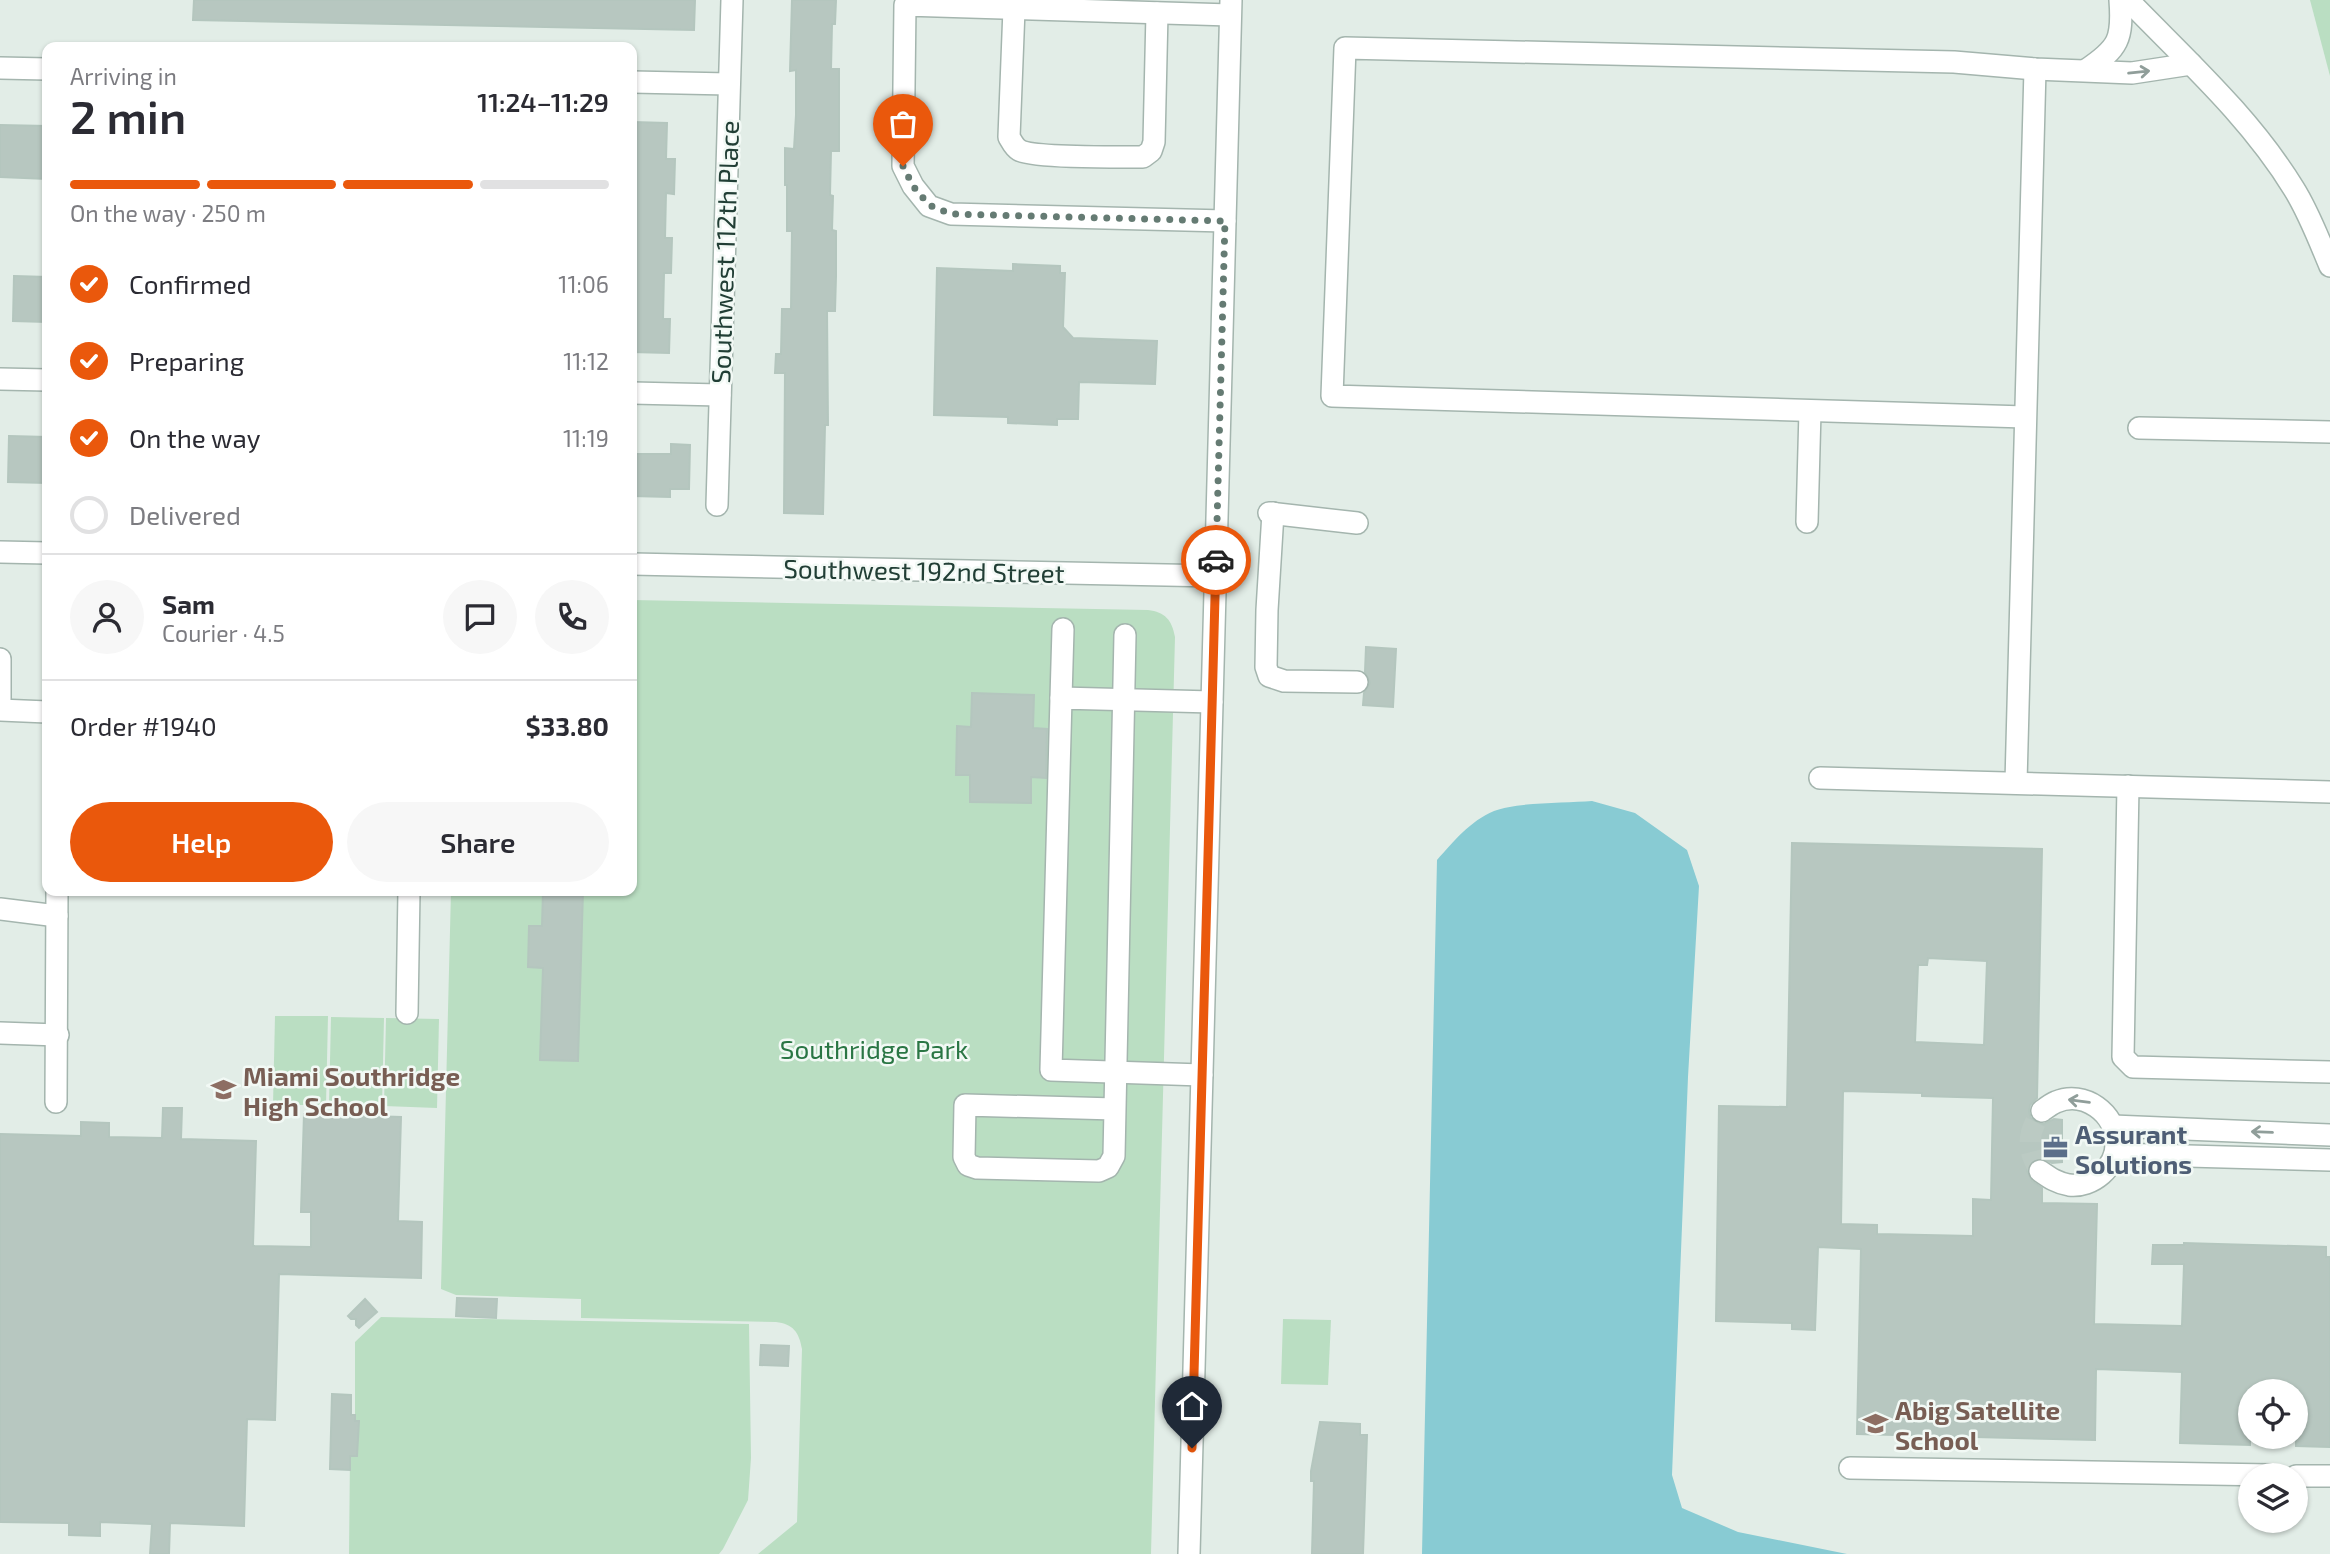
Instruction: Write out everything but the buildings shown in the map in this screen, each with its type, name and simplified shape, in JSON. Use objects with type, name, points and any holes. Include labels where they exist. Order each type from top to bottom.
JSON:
[{"type":"street","name":"Southwest 112th Place","points":[[717,505],[732,0]]},
{"type":"street","points":[[2086,70],[2111,53],[2119,38],[2120,0]]},
{"type":"street","points":[[2128,0],[2255,133],[2296,191],[2330,267]]},
{"type":"street","points":[[1189,1554],[1216,576],[1225,221],[1230,8],[1157,13],[905,5],[903,166],[913,186],[929,205],[951,214],[1225,221]]},
{"type":"street","points":[[1014,9],[1009,137],[1016,149],[1027,153],[1079,156],[1143,157],[1151,151],[1154,142],[1157,13]]},
{"type":"street","points":[[2025,417],[1332,396],[1346,48],[1942,61],[2035,69],[2132,73],[2191,64]]},
{"type":"street","points":[[0,68],[42,69]]},
{"type":"street","points":[[2016,782],[2035,69]]},
{"type":"street","points":[[637,82],[729,84]]},
{"type":"street","points":[[0,379],[42,380]]},
{"type":"street","points":[[637,393],[720,395]]},
{"type":"street","points":[[1807,522],[1810,411]]},
{"type":"street","points":[[2139,428],[2330,432]]},
{"type":"street","points":[[1357,523],[1271,513],[1266,667],[1269,676],[1284,681],[1357,682]]},
{"type":"street","points":[[0,552],[42,553]]},
{"type":"street","name":"Southwest 192nd Street","points":[[637,564],[1216,576]]},
{"type":"street","points":[[1051,1108],[1063,629]]},
{"type":"street","points":[[1115,1110],[965,1105],[964,1157],[968,1165],[977,1168],[1099,1171],[1108,1167],[1114,1156],[1115,1110],[1114,1072],[1125,635]]},
{"type":"street","points":[[0,659],[0,710],[42,712]]},
{"type":"street","points":[[1061,698],[1212,702]]},
{"type":"street","points":[[1820,778],[2330,792]]},
{"type":"street","points":[[2128,786],[2123,1057],[2133,1067],[2330,1072]]},
{"type":"street","points":[[56,1102],[57,896]]},
{"type":"street","points":[[407,1013],[409,896]]},
{"type":"street","points":[[0,909],[57,916]]},
{"type":"street","points":[[0,1033],[58,1035]]},
{"type":"street","points":[[1051,1070],[1202,1075]]},
{"type":"street","points":[[2040,1171],[2056,1182],[2073,1186],[2089,1182],[2104,1173],[2115,1154],[2117,1143],[2113,1126],[2104,1111],[2090,1102],[2065,1100],[2042,1111]]},
{"type":"street","points":[[2113,1126],[2330,1135]]},
{"type":"street","points":[[2115,1154],[2330,1160]]},
{"type":"street","points":[[1850,1468],[2238,1474]]},
{"type":"street","points":[[2308,1476],[2330,1476]]},
{"type":"green space","points":[[2310,0],[2330,0],[2330,76]]},
{"type":"green space","name":"Southridge Park","points":[[637,600],[1148,610],[1163,615],[1170,622],[1175,637],[1151,1554],[758,1554],[797,1522],[802,1349],[797,1334],[791,1327],[776,1322],[581,1318],[581,1299],[456,1295],[441,1289],[451,896],[637,896]]},
{"type":"green space","points":[[275,1016],[328,1016],[326,1105],[273,1105]]},
{"type":"green space","points":[[331,1017],[384,1018],[382,1106],[329,1105]]},
{"type":"green space","points":[[386,1018],[439,1019],[437,1108],[384,1106]]},
{"type":"green space","points":[[381,1317],[749,1324],[751,1458],[748,1500],[723,1549],[719,1554],[349,1554],[350,1456],[357,1455],[359,1421],[355,1421],[355,1342]]},
{"type":"green space","points":[[1283,1319],[1331,1320],[1328,1385],[1281,1384]]},
{"type":"water","points":[[1592,801],[1635,813],[1687,850],[1699,886],[1688,1077],[1672,1475],[1682,1508],[1738,1532],[1847,1554],[1422,1554],[1437,860],[1470,826],[1494,811],[1529,804]]},
{"type":"tunnel","points":[[2040,1171],[2032,1155],[2030,1141],[2033,1127],[2042,1111]]},
{"type":"way so far","points":[[903,166],[913,186],[929,205],[951,214],[1225,221],[1216,560]]},
{"type":"place","name":"Miami Southridge High School","points":[[223,1090]]},
{"type":"place","name":"Assurant Solutions","points":[[2055,1148]]},
{"type":"place","name":"Abig Satellite School","points":[[1875,1424]]},
{"type":"route","points":[[1192,1448],[1216,560]]}]
